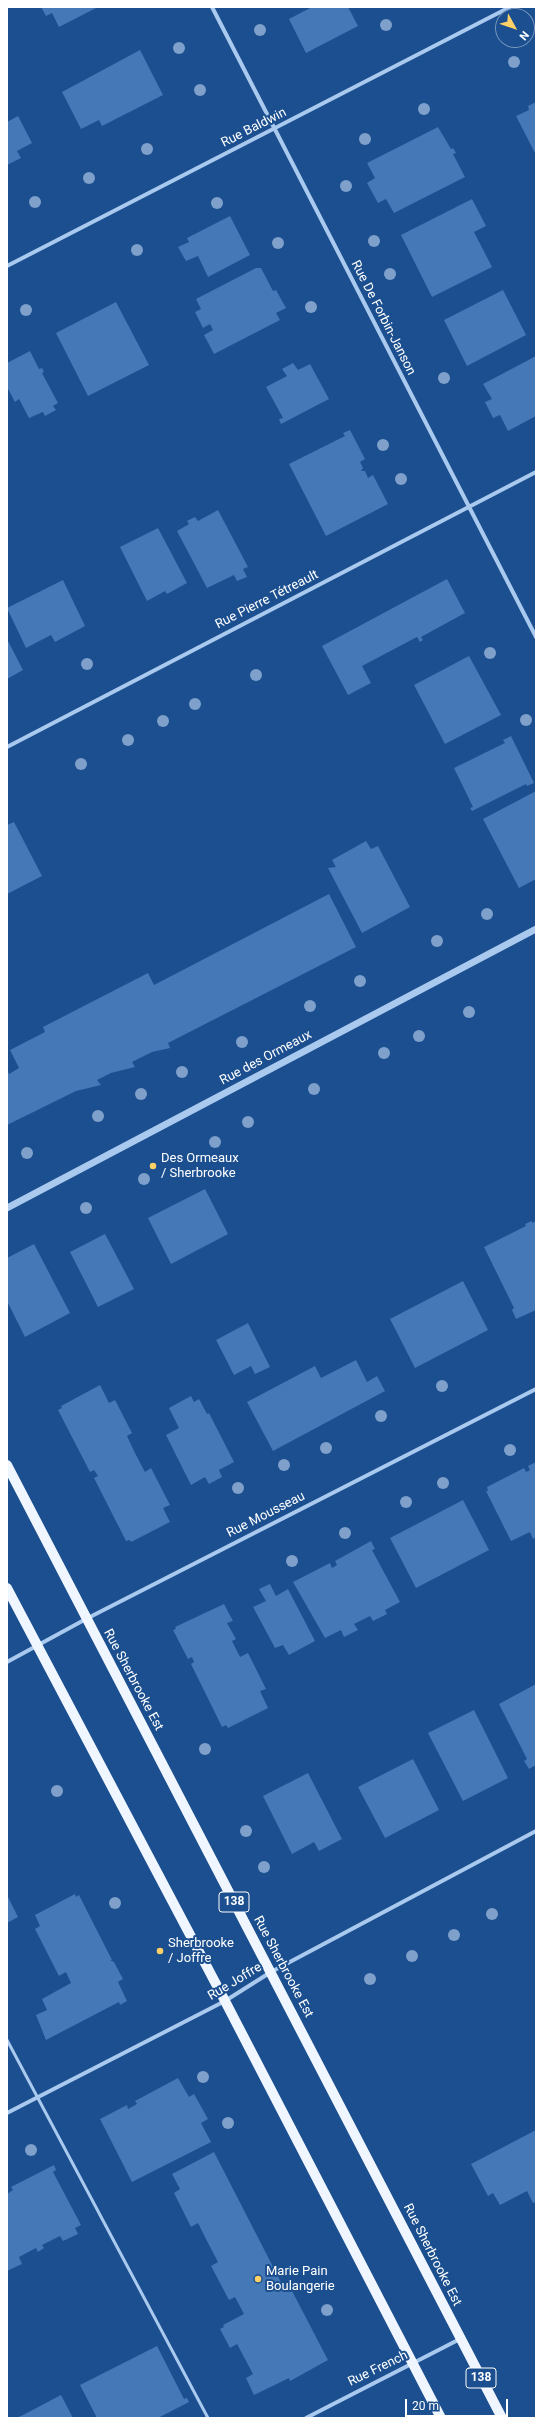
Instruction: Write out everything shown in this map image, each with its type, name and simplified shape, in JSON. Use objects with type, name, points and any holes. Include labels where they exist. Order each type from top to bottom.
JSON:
[{"type":"main road","name":"Rue Sherbrooke Est","points":[[7,1465],[502,2418]]},
{"type":"main road","points":[[7,1588],[225,2001],[441,2418]]},
{"type":"street","name":"Rue De Forbin-Janson","points":[[212,7],[536,638]]},
{"type":"street","name":"Rue Baldwin","points":[[7,266],[510,7]]},
{"type":"street","name":"Rue Pierre Tétreault","points":[[7,747],[536,472]]},
{"type":"street","name":"Rue des Ormeaux","points":[[7,1208],[536,929]]},
{"type":"street","name":"Rue Mousseau","points":[[7,1662],[86,1619],[536,1389]]},
{"type":"street","name":"Rue Joffre","points":[[7,2114],[225,2001],[271,1972],[536,1831]]},
{"type":"street","name":"Rue French","points":[[306,2418],[460,2338]]},
{"type":"lane","points":[[7,2040],[208,2418]]},
{"type":"building","points":[[41,7],[98,7],[59,27],[52,13],[46,16]]},
{"type":"building","points":[[312,7],[348,7],[358,26],[306,53],[289,19]]},
{"type":"building","points":[[140,50],[163,95],[102,126],[99,120],[81,129],[62,92]]},
{"type":"building","points":[[536,102],[536,155],[516,116],[529,110],[528,106]]},
{"type":"building","points":[[18,116],[32,143],[17,151],[21,158],[7,165],[7,122]]},
{"type":"building","points":[[438,127],[451,149],[453,148],[456,153],[453,154],[465,177],[394,213],[386,199],[378,203],[367,183],[375,178],[367,163]]},
{"type":"building","points":[[472,199],[486,226],[474,232],[492,267],[432,297],[401,235]]},
{"type":"building","points":[[230,216],[250,255],[208,277],[198,256],[186,261],[178,247],[189,242],[187,238]]},
{"type":"building","points":[[256,268],[261,268],[273,291],[276,290],[286,308],[276,313],[280,320],[214,354],[204,335],[213,330],[210,324],[203,328],[195,312],[201,309],[196,299]]},
{"type":"building","points":[[503,290],[526,335],[467,366],[444,320]]},
{"type":"building","points":[[116,302],[149,365],[88,396],[56,333]]},
{"type":"building","points":[[30,351],[39,369],[42,368],[44,372],[42,373],[58,403],[53,406],[56,410],[45,416],[43,412],[29,418],[19,399],[15,402],[7,387],[7,363]]},
{"type":"building","points":[[536,356],[536,416],[508,431],[500,415],[493,418],[485,402],[492,399],[483,384]]},
{"type":"building","points":[[293,363],[298,370],[310,364],[329,399],[281,424],[279,419],[283,418],[266,387],[287,376],[282,369]]},
{"type":"building","points":[[350,430],[365,459],[360,462],[363,468],[361,471],[365,471],[368,478],[373,475],[388,504],[326,536],[289,464],[345,436],[343,433]]},
{"type":"building","points":[[218,510],[248,567],[243,569],[247,577],[237,581],[234,575],[207,588],[177,531],[189,524],[187,521],[195,517],[198,521]]},
{"type":"building","points":[[158,528],[187,583],[167,594],[165,591],[147,601],[120,547]]},
{"type":"building","points":[[447,579],[465,613],[421,637],[423,640],[420,642],[417,637],[362,666],[371,683],[348,695],[322,646]]},
{"type":"building","points":[[63,580],[85,626],[55,642],[51,635],[26,648],[7,608]]},
{"type":"building","points":[[7,639],[23,670],[7,679]]},
{"type":"building","points":[[469,656],[501,715],[445,744],[414,685]]},
{"type":"building","points":[[511,736],[534,783],[527,786],[526,784],[472,811],[470,808],[473,807],[454,768],[505,743],[503,740]]},
{"type":"building","points":[[536,791],[536,879],[519,888],[483,819]]},
{"type":"building","points":[[14,822],[42,876],[7,894],[7,825]]},
{"type":"building","points":[[366,841],[371,849],[378,846],[410,907],[362,933],[328,868],[336,867],[332,860]]},
{"type":"building","points":[[329,894],[356,947],[168,1043],[170,1048],[152,1052],[132,1062],[135,1067],[111,1073],[97,1080],[101,1085],[76,1091],[7,1125],[7,1070],[9,1074],[19,1068],[10,1050],[45,1032],[43,1027],[148,973],[154,985]]},
{"type":"building","points":[[205,1189],[228,1234],[171,1264],[148,1218]]},
{"type":"building","points":[[532,1221],[532,1223],[536,1221],[536,1310],[516,1319],[512,1310],[514,1308],[484,1247],[526,1226],[525,1224]]},
{"type":"building","points":[[105,1234],[134,1289],[98,1307],[70,1252]]},
{"type":"building","points":[[34,1244],[70,1313],[25,1337],[7,1301],[7,1258]]},
{"type":"building","points":[[463,1281],[488,1330],[415,1368],[390,1319]]},
{"type":"building","points":[[248,1323],[270,1367],[255,1374],[251,1366],[234,1375],[216,1340]]},
{"type":"building","points":[[356,1360],[367,1382],[377,1376],[385,1391],[273,1451],[247,1402],[315,1366],[321,1378]]},
{"type":"building","points":[[100,1385],[109,1403],[115,1400],[132,1433],[127,1436],[135,1453],[145,1472],[151,1468],[170,1505],[163,1508],[170,1522],[131,1542],[130,1540],[126,1541],[94,1478],[98,1476],[94,1470],[90,1472],[58,1410],[62,1408],[61,1406]]},
{"type":"building","points":[[191,1396],[194,1402],[199,1399],[207,1414],[209,1413],[234,1462],[219,1470],[222,1477],[209,1484],[205,1477],[191,1485],[166,1435],[179,1428],[169,1408]]},
{"type":"building","points":[[536,1462],[536,1537],[533,1539],[530,1532],[511,1541],[486,1491],[488,1491],[487,1487],[524,1468],[526,1472],[530,1470],[528,1466]]},
{"type":"building","points":[[463,1500],[489,1550],[416,1588],[390,1538]]},
{"type":"building","points":[[371,1541],[375,1549],[372,1550],[400,1602],[385,1610],[387,1614],[373,1621],[370,1616],[354,1624],[358,1630],[344,1637],[341,1630],[325,1638],[293,1582],[330,1563],[332,1568],[334,1567],[337,1565],[335,1561]]},
{"type":"building","points":[[270,1584],[276,1596],[288,1589],[315,1641],[289,1655],[283,1645],[275,1648],[253,1607],[266,1601],[259,1589]]},
{"type":"building","points":[[224,1604],[233,1621],[227,1623],[236,1639],[232,1641],[240,1657],[248,1653],[266,1689],[260,1691],[268,1708],[228,1728],[226,1725],[222,1727],[191,1664],[194,1662],[192,1657],[188,1659],[173,1630],[176,1629],[175,1627]]},
{"type":"building","points":[[536,1684],[536,1765],[529,1769],[524,1761],[527,1759],[499,1704]]},
{"type":"building","points":[[474,1710],[508,1778],[463,1801],[428,1733]]},
{"type":"building","points":[[413,1759],[439,1810],[385,1838],[358,1787]]},
{"type":"building","points":[[308,1773],[342,1839],[319,1851],[314,1842],[292,1854],[263,1796]]},
{"type":"building","points":[[75,1894],[76,1897],[79,1895],[112,1960],[110,1960],[114,1962],[123,1979],[118,1982],[127,2001],[120,2005],[119,2002],[46,2040],[36,2015],[47,2010],[42,1999],[71,1983],[66,1972],[59,1976],[35,1929],[40,1926],[35,1915]]},
{"type":"building","points":[[7,1895],[18,1917],[7,1923]]},
{"type":"building","points":[[178,2078],[189,2097],[194,2094],[208,2119],[201,2123],[211,2142],[132,2182],[100,2119],[127,2105],[128,2109],[137,2104],[135,2101]]},
{"type":"building","points":[[536,2130],[536,2202],[533,2203],[527,2191],[500,2205],[493,2193],[488,2196],[471,2164]]},
{"type":"building","points":[[214,2152],[286,2292],[291,2289],[328,2360],[290,2381],[289,2378],[254,2395],[246,2378],[253,2374],[237,2344],[230,2348],[220,2329],[224,2327],[223,2325],[244,2314],[235,2297],[229,2300],[211,2266],[218,2262],[198,2223],[191,2227],[174,2193],[180,2189],[172,2174]]},
{"type":"building","points":[[54,2165],[56,2170],[53,2172],[81,2225],[75,2228],[78,2234],[63,2241],[60,2236],[42,2245],[44,2248],[38,2252],[36,2248],[19,2257],[22,2264],[7,2271],[7,2194],[13,2190],[11,2187]]},
{"type":"building","points":[[157,2346],[184,2399],[187,2398],[189,2402],[158,2418],[97,2418],[80,2385]]},
{"type":"building","points":[[61,2395],[73,2418],[16,2418],[23,2415]]},
{"type":"place","name":"Des Ormeaux / Sherbrooke","points":[[153,1166]]},
{"type":"place","name":"Sherbrooke / Joffre","points":[[160,1951]]},
{"type":"place","name":"Marie Pain Boulangerie","points":[[258,2279]]}]
